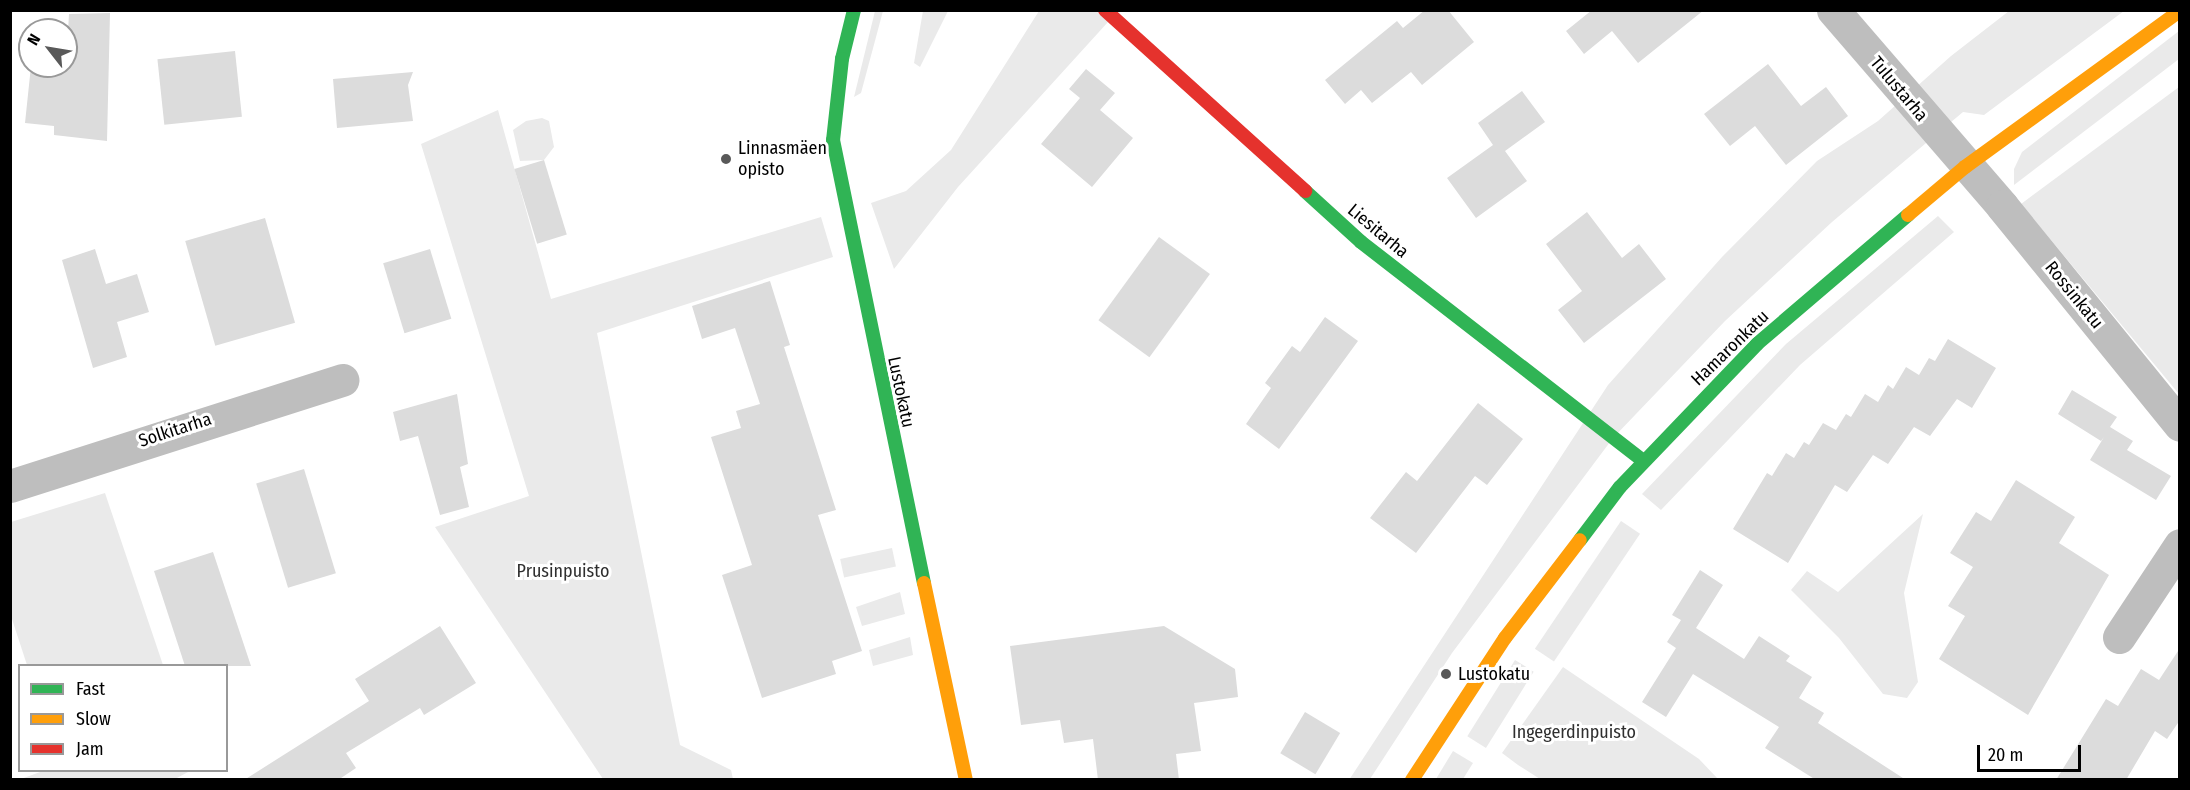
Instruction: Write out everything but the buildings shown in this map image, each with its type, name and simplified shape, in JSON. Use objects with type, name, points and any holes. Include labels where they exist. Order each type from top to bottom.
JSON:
[{"type":"street","name":"Lustokatu","points":[[854,10],[841,65],[832,140],[859,283],[966,780]]},
{"type":"street","name":"Liesitarha","points":[[1105,10],[1361,242],[1643,461]]},
{"type":"street","name":"Tulustarha","points":[[1833,10],[1965,167]]},
{"type":"street","name":"Hamaronkatu","points":[[1412,780],[1505,638],[1643,461],[1757,344],[1965,167],[2180,11]]},
{"type":"street","name":"Rossinkatu","points":[[1965,167],[2180,425]]},
{"type":"street","name":"Solkitarha","points":[[10,486],[342,380]]},
{"type":"street","points":[[2119,637],[2180,545]]},
{"type":"green space","points":[[875,11],[883,11],[861,93],[854,97]]},
{"type":"green space","points":[[923,11],[948,11],[920,67],[914,63]]},
{"type":"green space","points":[[1039,11],[1118,11],[958,187],[894,269],[871,203],[906,191],[951,150]]},
{"type":"green space","points":[[2009,11],[2124,11],[1984,115],[1963,112],[1832,222],[1725,321],[1613,438],[1452,653],[1370,779],[1349,780],[1608,385],[1722,257],[1817,161],[1878,121],[1951,56]]},
{"type":"green space","points":[[2179,31],[2179,59],[2014,185],[2014,169],[2022,152]]},
{"type":"green space","points":[[2179,87],[2179,394],[2021,204]]},
{"type":"green space","name":"Prusinpuisto","points":[[498,110],[551,299],[821,217],[833,257],[597,333],[680,745],[731,770],[733,779],[603,779],[435,527],[529,496],[421,144]]},
{"type":"green space","points":[[542,118],[549,121],[554,147],[544,160],[520,161],[513,130],[526,121]]},
{"type":"green space","points":[[1938,216],[1954,232],[1800,365],[1661,510],[1642,494],[1786,344]]},
{"type":"green space","points":[[105,493],[163,664],[27,664],[11,616],[11,522]]},
{"type":"green space","points":[[1923,514],[1904,593],[1918,682],[1907,698],[1883,694],[1839,638],[1791,590],[1807,571],[1838,592]]},
{"type":"green space","points":[[1621,521],[1640,534],[1554,662],[1535,649]]},
{"type":"green space","points":[[892,548],[896,567],[844,578],[840,559]]},
{"type":"green space","points":[[900,592],[905,614],[862,626],[856,607]]},
{"type":"green space","points":[[910,637],[913,655],[873,666],[869,650]]},
{"type":"green space","points":[[1515,660],[1534,672],[1486,748],[1467,736]]},
{"type":"green space","name":"Ingegerdinpuisto","points":[[1563,667],[1699,759],[1718,779],[1540,779],[1518,765],[1502,753]]},
{"type":"green space","points":[[1453,751],[1473,763],[1463,779],[1436,779]]},
{"type":"green space","points":[[40,772],[188,772],[175,779],[21,779]]},
{"type":"traffic: fast","points":[[854,10],[842,59],[833,140],[924,583]]},
{"type":"traffic: fast","points":[[1305,191],[1361,242],[1643,461]]},
{"type":"traffic: fast","points":[[1580,540],[1620,487],[1757,344],[1908,215]]},
{"type":"traffic: slow","points":[[1908,215],[1965,167],[2180,11]]},
{"type":"traffic: slow","points":[[1412,780],[1505,638],[1580,540]]},
{"type":"traffic: slow","points":[[924,583],[966,780]]},
{"type":"traffic: jam","points":[[1105,10],[1305,191]]},
{"type":"place","name":"Linnasmäen opisto","points":[[726,159]]},
{"type":"place","name":"Lustokatu","points":[[1446,674]]}]
